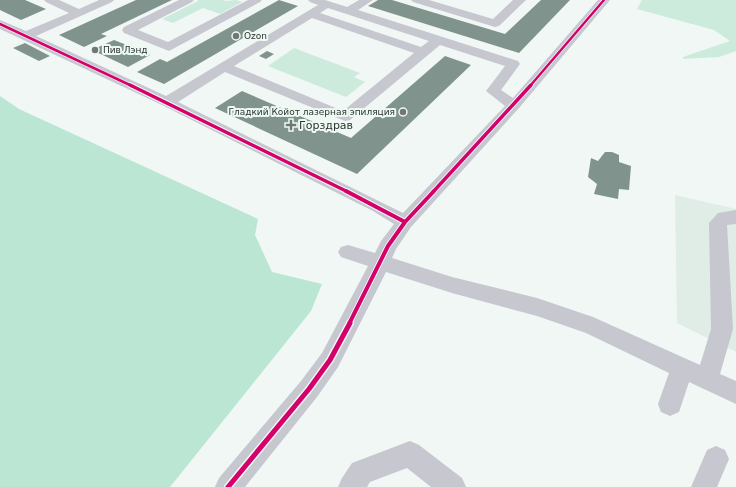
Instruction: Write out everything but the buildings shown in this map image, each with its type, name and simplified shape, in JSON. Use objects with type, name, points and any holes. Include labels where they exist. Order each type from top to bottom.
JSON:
[{"type":"street","points":[[50,0],[79,13]]},
{"type":"street","points":[[26,36],[108,0]]},
{"type":"street","points":[[188,0],[128,30],[169,47],[256,0]]},
{"type":"street","points":[[314,0],[513,64],[494,91],[514,105]]},
{"type":"street","points":[[349,11],[367,0]]},
{"type":"street","points":[[417,0],[495,23],[520,0]]},
{"type":"street","points":[[228,487],[309,389],[330,360],[364,296],[379,262],[405,222],[514,105],[604,0]]},
{"type":"street","points":[[167,102],[327,4]]},
{"type":"street","points":[[310,14],[423,52]]},
{"type":"street","points":[[0,24],[167,102],[379,207],[405,222]]},
{"type":"street","points":[[224,67],[345,117],[438,40]]},
{"type":"street","points":[[707,378],[722,329],[728,280],[718,223],[724,218],[736,217]]},
{"type":"street","points":[[348,252],[452,285],[537,307],[592,326],[707,378],[736,393]]},
{"type":"street","points":[[670,404],[682,367]]},
{"type":"street","points":[[351,487],[361,472],[410,454],[453,487]]},
{"type":"street","points":[[704,487],[716,458]]},
{"type":"shaded area","points":[[675,195],[736,209],[736,352],[677,323]]},
{"type":"green space","points":[[197,0],[236,0],[242,2],[220,14],[203,8],[173,23],[162,19],[198,1]]},
{"type":"green space","points":[[642,0],[736,0],[736,51],[719,57],[683,59],[683,57],[730,41],[714,30],[637,9]]},
{"type":"green space","points":[[294,48],[360,73],[354,77],[365,82],[346,97],[268,66]]},
{"type":"green space","points":[[0,96],[19,109],[258,219],[255,235],[272,272],[322,284],[311,311],[170,487],[0,487]]},
{"type":"cycle path","points":[[228,487],[309,389],[330,360],[364,296],[388,246],[405,222],[514,105],[604,0]]},
{"type":"cycle path","points":[[0,24],[167,102],[379,207],[405,222]]},
{"type":"place","name":"Ozon","points":[[236,36]]},
{"type":"place","name":"Пив Лэнд","points":[[95,50]]},
{"type":"place","name":"Гладкий Койот лазерная эпиляция","points":[[403,112]]},
{"type":"place","name":"Горздрав","points":[[291,125]]}]
